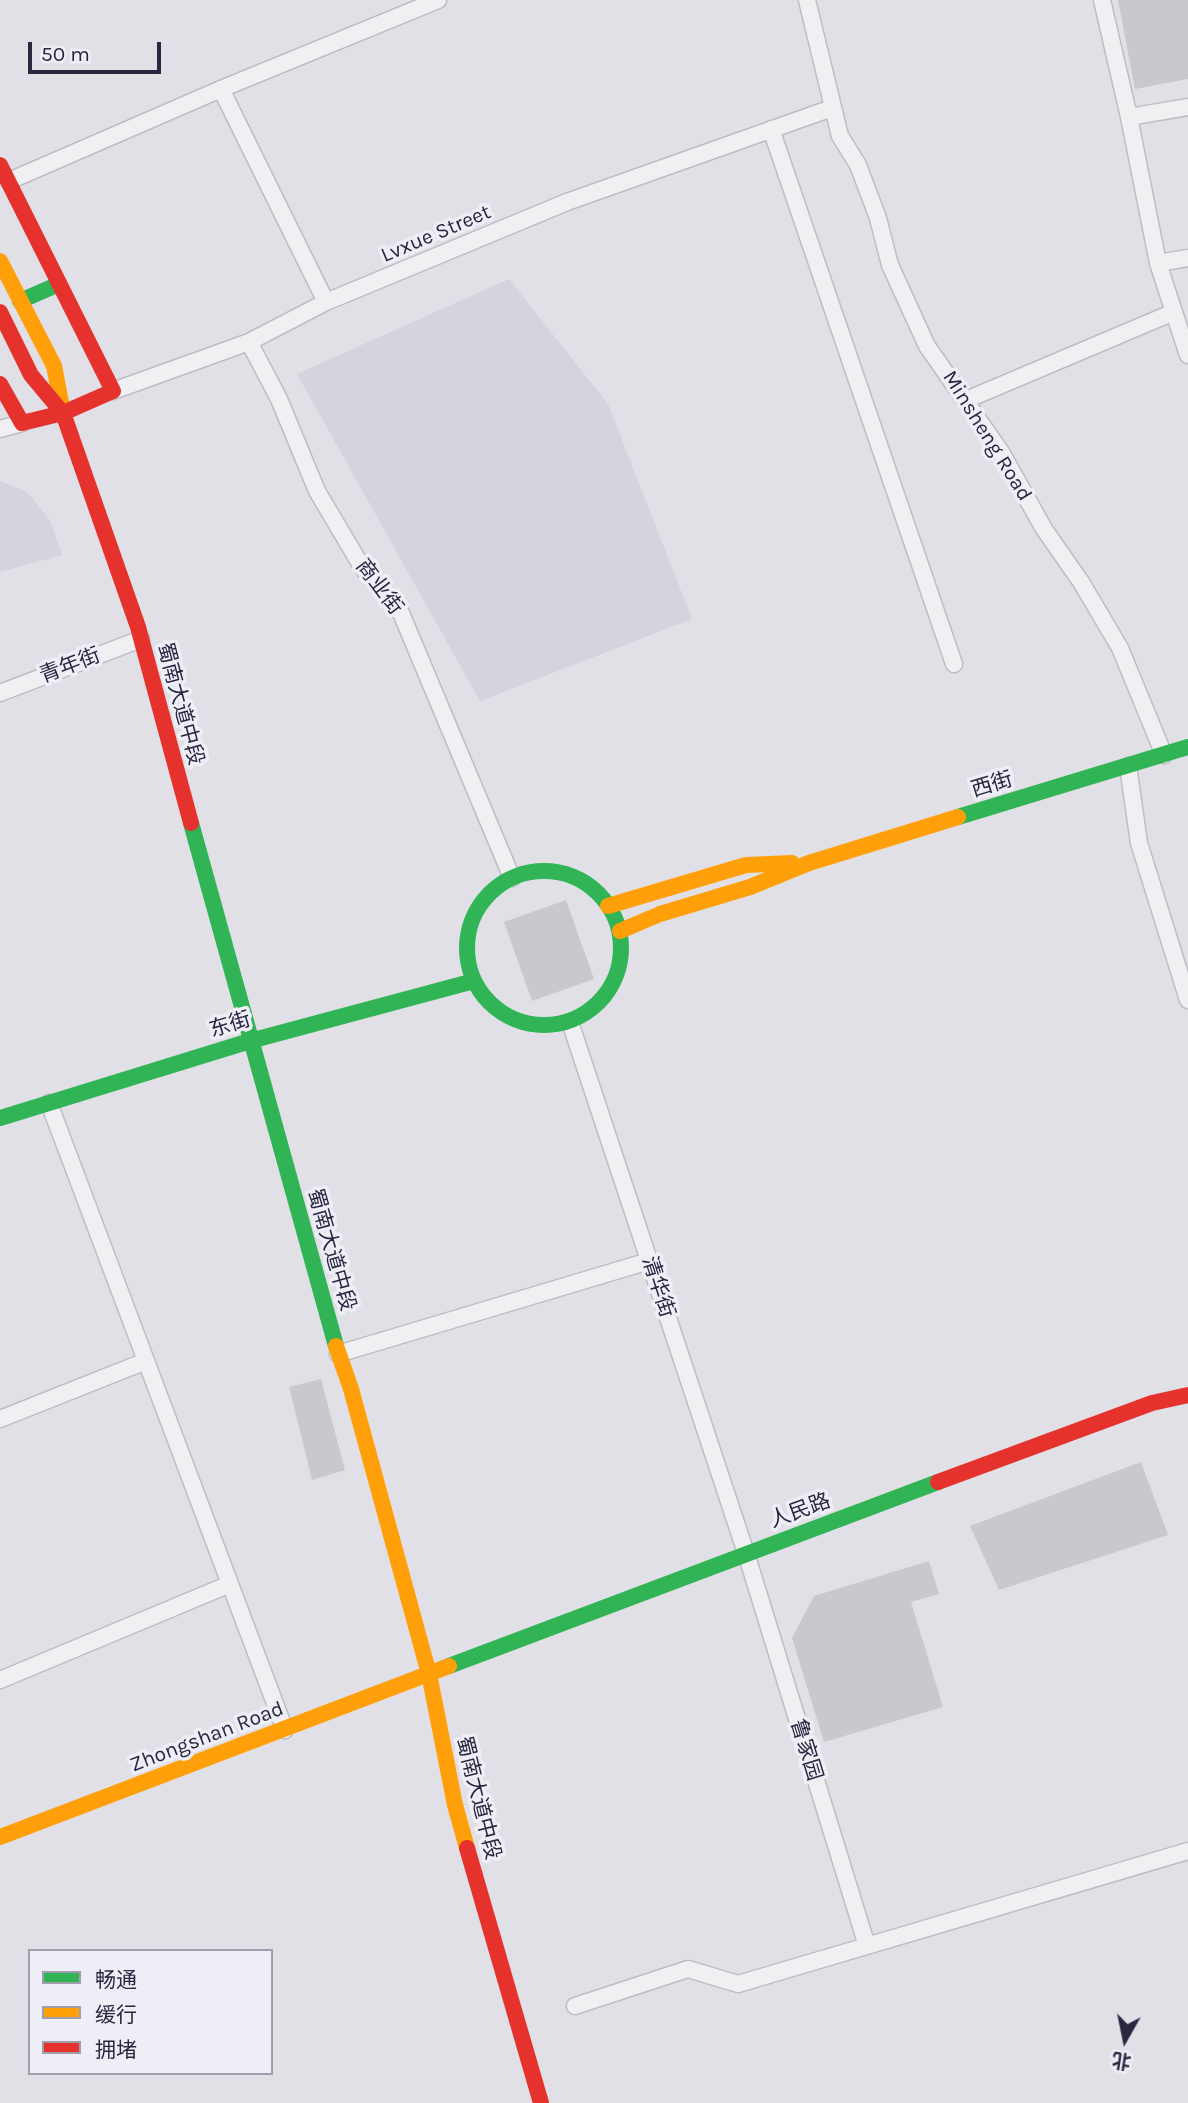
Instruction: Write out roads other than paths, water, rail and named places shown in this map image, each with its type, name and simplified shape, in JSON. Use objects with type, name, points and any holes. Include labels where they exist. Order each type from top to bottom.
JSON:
[{"type":"main road","points":[[0,165],[113,391]]},
{"type":"main road","points":[[0,261],[54,366],[63,413]]},
{"type":"main road","points":[[20,301],[59,284]]},
{"type":"main road","points":[[0,312],[31,375],[63,413]]},
{"type":"main road","points":[[0,384],[22,423]]},
{"type":"main road","name":"Lvxue Street","points":[[22,423],[63,413],[113,391]]},
{"type":"main road","name":"蜀南大道中段","points":[[63,413],[141,639],[250,1041],[429,1674],[456,1805],[541,2103]]},
{"type":"main road","name":"西街","points":[[620,932],[660,914],[750,887],[809,863],[1188,747]]},
{"type":"main road","name":"西街","points":[[608,906],[746,865],[809,863]]},
{"type":"main road","points":[[538,871],[552,872],[578,879],[604,899],[608,906],[620,932],[619,971],[601,1001],[580,1017],[544,1026],[517,1021],[501,1012],[481,994],[468,959],[468,932],[479,907],[490,893],[512,878],[538,871]]},
{"type":"main road","name":"东街","points":[[0,1118],[250,1041],[474,981]]},
{"type":"main road","name":"人民路","points":[[429,1674],[1152,1403],[1188,1395]]},
{"type":"main road","name":"Zhongshan Road","points":[[0,1837],[429,1674]]},
{"type":"street","points":[[9,181],[221,89],[438,0]]},
{"type":"street","name":"Minsheng Road","points":[[807,0],[840,136],[858,164],[890,265],[927,346],[1000,452],[1044,529],[1081,582],[1120,648],[1164,755]]},
{"type":"street","points":[[1102,0],[1158,263],[1188,355]]},
{"type":"street","points":[[221,89],[326,302]]},
{"type":"street","points":[[1129,117],[1188,107]]},
{"type":"street","name":"Lvxue Street","points":[[113,391],[249,342],[326,302],[567,202],[832,108]]},
{"type":"street","points":[[771,129],[954,664]]},
{"type":"street","points":[[1158,263],[1188,258]]},
{"type":"street","points":[[966,400],[1174,312]]},
{"type":"street","name":"商业街","points":[[249,342],[279,399],[317,491],[362,566],[401,614],[512,878]]},
{"type":"street","points":[[0,429],[22,423]]},
{"type":"street","name":"青年街","points":[[0,693],[141,639]]},
{"type":"street","points":[[1128,766],[1139,843],[1188,1000]]},
{"type":"street","name":"清华街","points":[[570,1021],[746,1553]]},
{"type":"street","points":[[49,1103],[285,1730]]},
{"type":"street","points":[[338,1354],[649,1261]]},
{"type":"street","points":[[0,1419],[146,1361]]},
{"type":"street","name":"鲁家园","points":[[746,1553],[867,1946]]},
{"type":"street","points":[[0,1680],[230,1584]]},
{"type":"street","points":[[575,2006],[688,1969],[738,1984],[1188,1851]]}]
